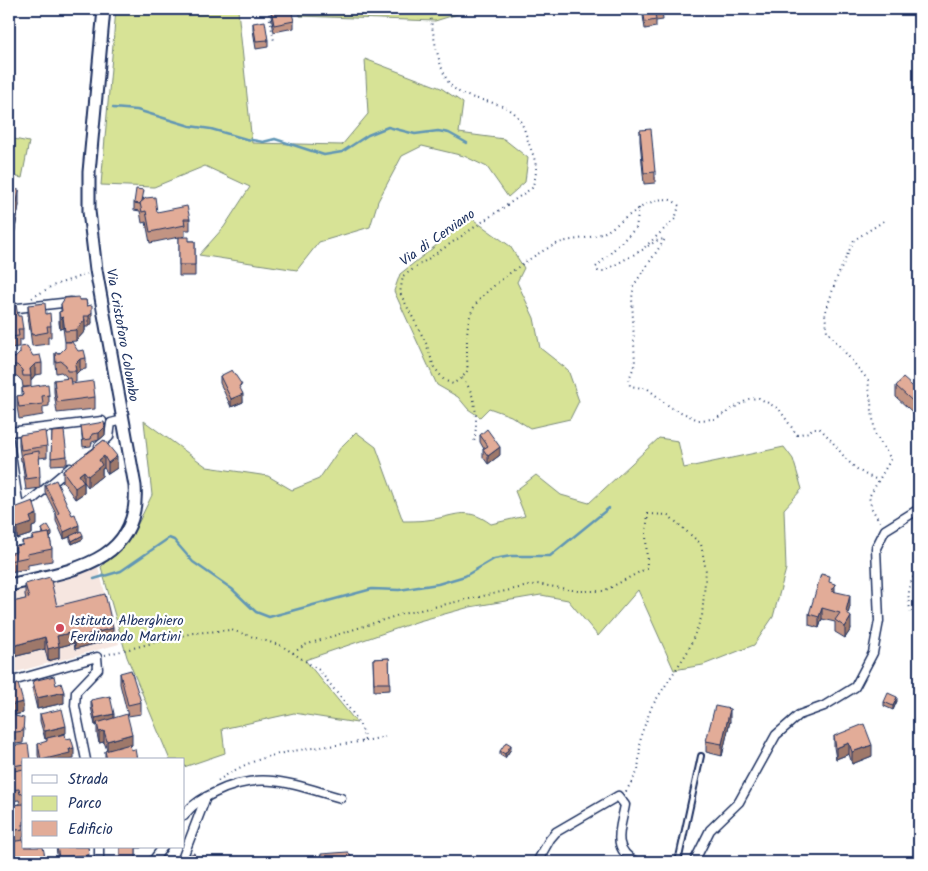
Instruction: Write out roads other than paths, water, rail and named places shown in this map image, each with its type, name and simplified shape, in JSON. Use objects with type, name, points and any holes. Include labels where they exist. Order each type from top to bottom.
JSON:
[{"type":"main road","name":"Via Cristoforo Colombo","points":[[9,584],[87,566],[105,556],[120,539],[134,511],[136,495],[93,251],[89,211],[89,172],[104,9]]},
{"type":"street","points":[[9,309],[77,302]]},
{"type":"street","points":[[95,448],[107,440],[111,423],[123,420]]},
{"type":"street","points":[[9,432],[102,421]]},
{"type":"street","points":[[9,441],[18,508]]},
{"type":"street","points":[[9,512],[39,494],[78,462]]},
{"type":"street","points":[[694,862],[710,830],[740,802],[776,735],[799,715],[824,706],[855,687],[873,653],[879,621],[876,548],[886,530],[919,509]]},
{"type":"street","points":[[9,682],[97,657],[98,669],[76,692],[75,706],[86,758]]},
{"type":"street","points":[[185,815],[195,804],[223,788],[259,779],[277,780],[341,798]]},
{"type":"street","points":[[537,862],[550,839],[564,826],[613,797],[618,796],[625,805],[619,836],[620,845],[626,857],[636,862]]},
{"type":"street","points":[[181,862],[206,798]]},
{"type":"street","points":[[99,848],[99,862]]},
{"type":"street","points":[[152,862],[162,848]]},
{"type":"lane","points":[[678,862],[702,756]]},
{"type":"waterway","points":[[113,108],[137,110],[190,126],[211,129],[246,139],[263,142],[275,139],[324,155],[342,152],[368,135],[388,127],[415,134],[438,131],[449,133],[467,143]]},
{"type":"waterway","points":[[94,579],[121,571],[169,538],[174,540],[193,562],[232,589],[256,612],[269,617],[372,589],[399,590],[438,584],[465,576],[494,559],[511,556],[550,556],[609,508]]},
{"type":"place","name":"Istituto Alberghiero Ferdinando Martini","points":[[60,628]]}]
